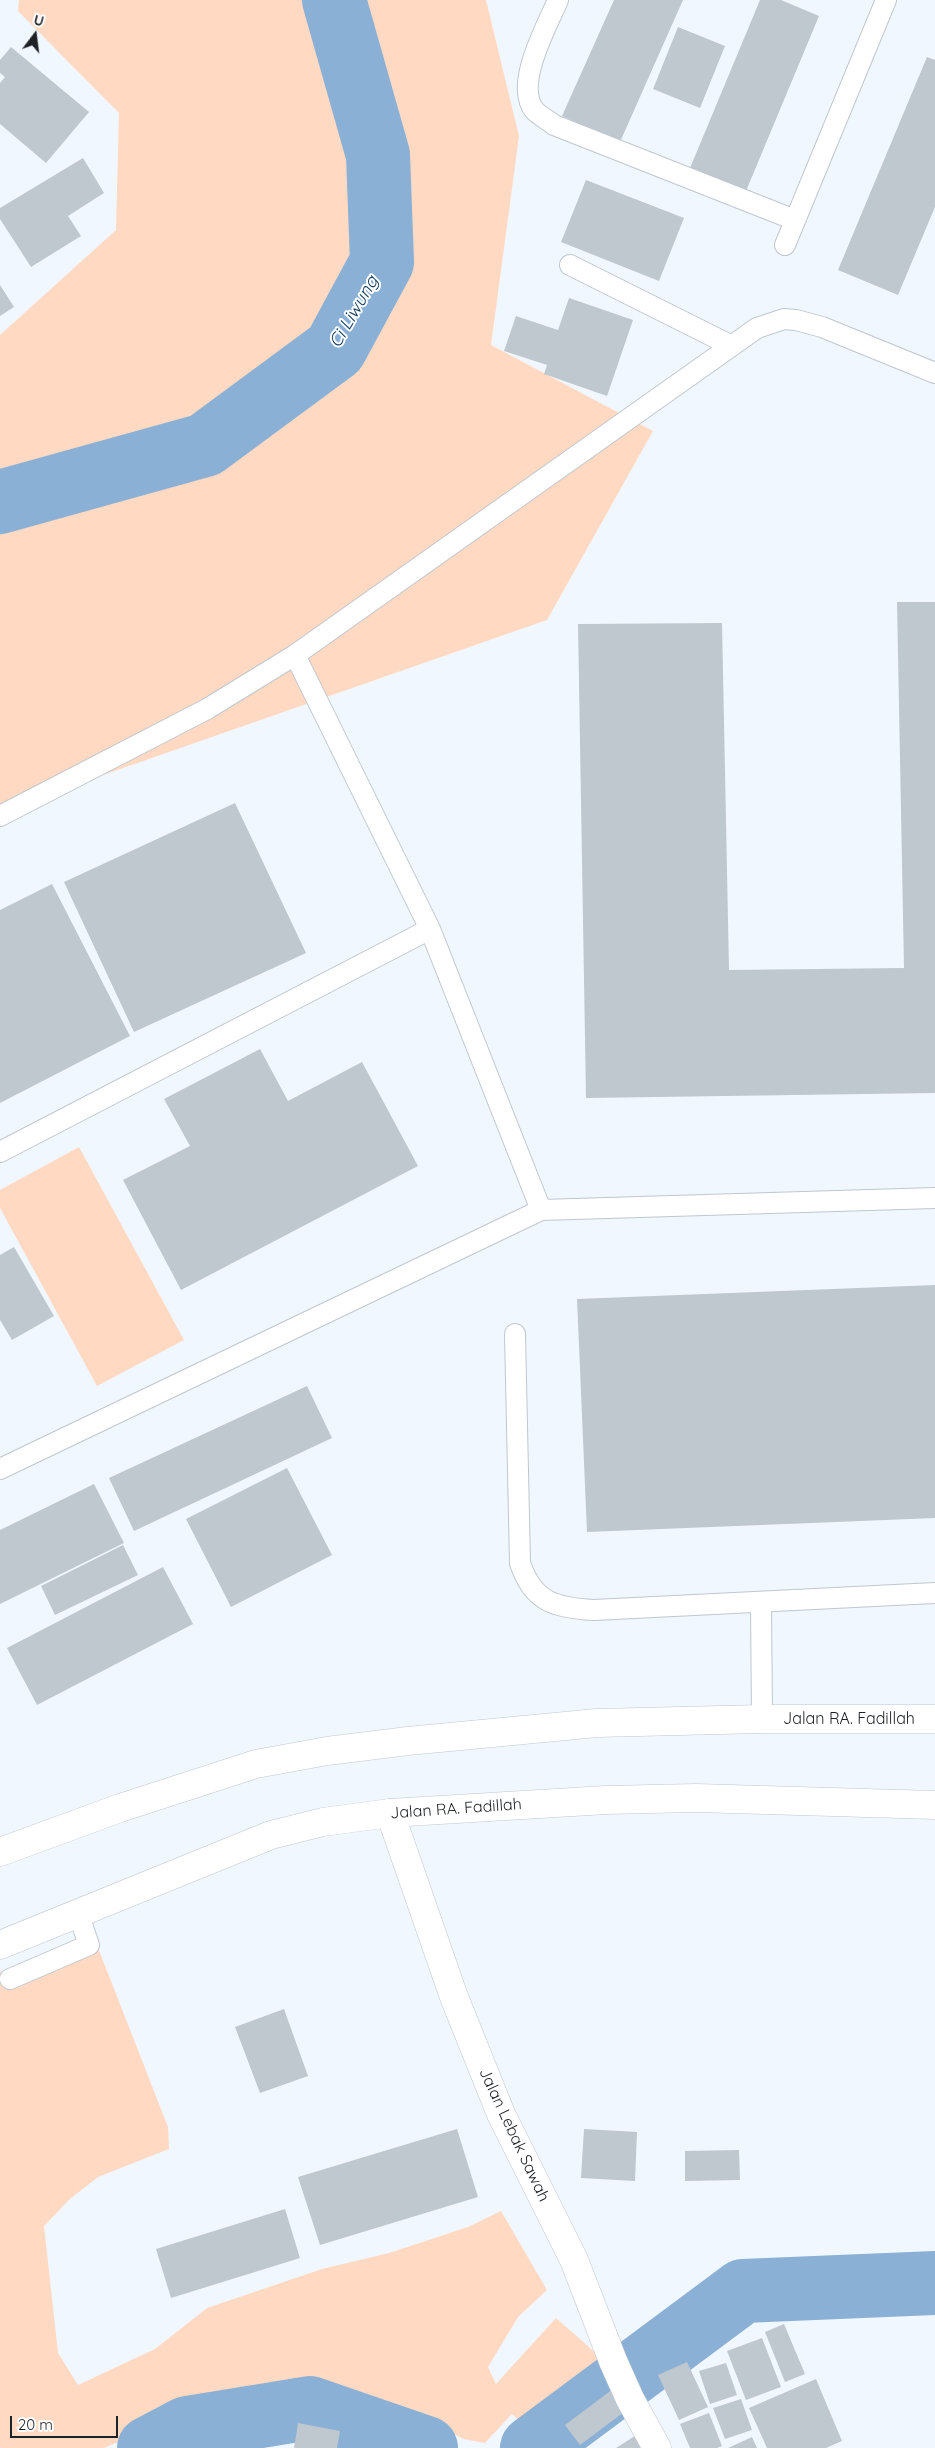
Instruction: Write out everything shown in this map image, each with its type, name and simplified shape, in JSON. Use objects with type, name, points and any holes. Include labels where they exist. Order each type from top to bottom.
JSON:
[{"type":"main road","name":"Jalan RA. Fadillah","points":[[0,1852],[120,1808],[256,1764],[327,1751],[408,1741],[597,1723],[762,1719],[935,1719]]},
{"type":"main road","name":"Jalan RA. Fadillah","points":[[0,1945],[271,1835],[323,1822],[390,1813],[606,1800],[686,1798],[935,1805]]},
{"type":"main road","name":"Jalan Lebak Sawah","points":[[390,1813],[481,2067],[500,2114],[574,2260],[613,2361],[630,2399],[657,2448]]},
{"type":"lane","points":[[558,0],[532,60],[527,89],[534,110],[554,125],[795,220]]},
{"type":"lane","points":[[785,245],[886,0]]},
{"type":"lane","points":[[570,265],[730,345]]},
{"type":"lane","points":[[0,816],[207,709],[295,655],[730,345],[772,322],[784,319],[796,320],[822,328],[935,373]]},
{"type":"lane","points":[[295,655],[430,929],[541,1210]]},
{"type":"lane","points":[[0,1152],[430,929]]},
{"type":"lane","points":[[0,1469],[541,1210],[935,1198]]},
{"type":"lane","points":[[515,1334],[520,1563],[532,1589],[553,1602],[569,1608],[583,1609],[935,1593]]},
{"type":"lane","points":[[761,1602],[762,1719]]},
{"type":"lane","points":[[10,1979],[89,1945],[78,1914]]},
{"type":"shaded area","points":[[19,0],[486,0],[519,136],[491,345],[653,431],[547,620],[0,811],[0,335],[116,230],[119,113],[18,11]]},
{"type":"shaded area","points":[[79,1147],[184,1340],[97,1386],[0,1208],[0,1190]]},
{"type":"shaded area","points":[[93,1935],[168,2127],[169,2149],[98,2177],[70,2199],[44,2226],[58,2353],[78,2385],[155,2349],[207,2308],[322,2269],[389,2253],[468,2227],[501,2211],[547,2290],[518,2317],[488,2367],[496,2384],[556,2318],[606,2362],[538,2437],[512,2414],[485,2443],[464,2439],[368,2394],[330,2397],[235,2392],[104,2448],[0,2448],[0,1972]]},
{"type":"building","points":[[614,0],[683,0],[620,142],[562,116]]},
{"type":"building","points":[[760,0],[781,0],[819,16],[746,191],[690,168]]},
{"type":"building","points":[[678,27],[725,46],[700,108],[653,89]]},
{"type":"building","points":[[11,47],[89,112],[46,163],[0,124],[0,83],[5,77],[0,73],[0,60]]},
{"type":"building","points":[[927,57],[935,60],[935,207],[898,295],[838,270]]},
{"type":"building","points":[[83,158],[104,193],[68,216],[81,236],[31,267],[0,219],[0,208]]},
{"type":"building","points":[[586,180],[684,218],[659,281],[561,242]]},
{"type":"building","points":[[0,285],[14,307],[0,316]]},
{"type":"building","points":[[569,298],[633,320],[607,396],[544,374],[547,365],[504,351],[516,316],[558,330]]},
{"type":"building","points":[[897,602],[935,602],[935,1093],[586,1098],[578,624],[722,623],[729,970],[904,968]]},
{"type":"building","points":[[235,803],[306,953],[134,1032],[64,882]]},
{"type":"building","points":[[52,884],[130,1036],[0,1103],[0,910]]},
{"type":"building","points":[[260,1049],[288,1101],[362,1062],[418,1166],[181,1290],[123,1180],[190,1146],[164,1099]]},
{"type":"building","points":[[14,1247],[54,1316],[12,1340],[0,1320],[0,1255]]},
{"type":"building","points":[[935,1285],[935,1518],[587,1532],[577,1299]]},
{"type":"building","points":[[307,1386],[332,1438],[134,1531],[109,1478]]},
{"type":"building","points":[[287,1468],[332,1555],[231,1607],[186,1519]]},
{"type":"building","points":[[94,1484],[124,1543],[0,1604],[0,1530]]},
{"type":"building","points":[[123,1545],[138,1575],[55,1615],[41,1586]]},
{"type":"building","points":[[163,1567],[193,1624],[37,1705],[7,1648]]},
{"type":"building","points":[[284,2009],[308,2076],[260,2093],[235,2027]]},
{"type":"building","points":[[457,2129],[478,2197],[320,2245],[298,2177]]},
{"type":"building","points":[[584,2129],[637,2132],[635,2181],[581,2178]]},
{"type":"building","points":[[739,2150],[740,2180],[685,2181],[685,2151]]},
{"type":"building","points":[[285,2209],[300,2258],[171,2298],[156,2249]]},
{"type":"building","points":[[784,2324],[805,2374],[785,2382],[765,2332]]},
{"type":"building","points":[[762,2338],[781,2387],[746,2400],[727,2351]]},
{"type":"building","points":[[687,2362],[708,2407],[679,2420],[658,2375]]},
{"type":"building","points":[[726,2363],[737,2395],[710,2404],[699,2371]]},
{"type":"building","points":[[816,2379],[842,2441],[826,2448],[767,2448],[749,2408]]},
{"type":"building","points":[[617,2386],[632,2406],[580,2445],[565,2425]]},
{"type":"building","points":[[741,2399],[752,2430],[725,2439],[713,2408]]},
{"type":"building","points":[[709,2413],[722,2446],[717,2448],[690,2448],[680,2424]]},
{"type":"building","points":[[298,2423],[340,2431],[337,2448],[294,2448]]},
{"type":"building","points":[[641,2432],[651,2448],[616,2448]]},
{"type":"building","points":[[752,2437],[757,2448],[728,2448]]},
{"type":"waterway","name":"Ci Liwung","points":[[0,502],[205,445],[335,349],[382,262],[378,155],[334,0]]},
{"type":"waterway","points":[[532,2448],[743,2291],[935,2283]]},
{"type":"waterway","points":[[149,2448],[187,2428],[310,2408],[426,2448]]}]
